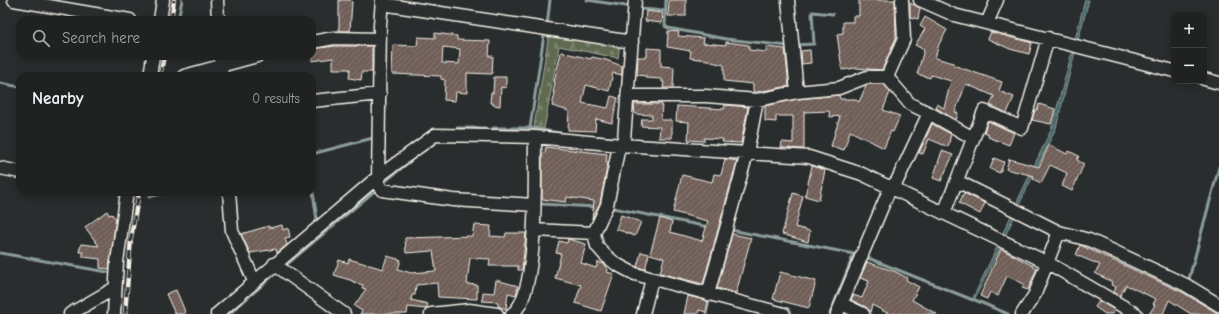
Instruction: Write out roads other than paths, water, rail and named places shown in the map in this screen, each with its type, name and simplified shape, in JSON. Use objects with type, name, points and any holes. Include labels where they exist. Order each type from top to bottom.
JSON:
[{"type":"street","points":[[14,0],[107,16]]},
{"type":"street","points":[[161,16],[163,0]]},
{"type":"street","points":[[217,0],[218,16]]},
{"type":"street","points":[[635,0],[624,139],[618,151],[607,205],[594,233],[597,246],[616,264],[634,274],[764,311],[784,314]]},
{"type":"street","points":[[788,0],[797,92]]},
{"type":"street","points":[[886,77],[904,39],[902,0]]},
{"type":"street","points":[[920,0],[954,15],[1171,70]]},
{"type":"street","points":[[987,23],[997,0]]},
{"type":"street","points":[[380,183],[380,38],[382,2],[632,42]]},
{"type":"street","points":[[316,41],[334,38],[380,38]]},
{"type":"street","points":[[944,213],[984,111],[1022,128],[1048,38]]},
{"type":"street","points":[[151,72],[152,60]]},
{"type":"street","points":[[199,72],[243,60]]},
{"type":"street","points":[[628,96],[706,96],[757,100],[797,92],[839,88],[867,77],[886,77],[910,104],[973,138]]},
{"type":"street","points":[[1207,80],[1219,83]]},
{"type":"street","points":[[316,101],[380,94]]},
{"type":"street","points":[[708,294],[747,153],[757,100]]},
{"type":"street","points":[[863,314],[840,309],[890,188],[897,181],[929,113]]},
{"type":"street","points":[[217,314],[274,264],[380,183],[435,135],[535,137],[621,145],[809,157],[862,174],[944,213],[1048,263],[1136,314]]},
{"type":"street","points":[[512,314],[516,311],[528,282],[534,230],[535,137]]},
{"type":"street","points":[[0,168],[16,171]]},
{"type":"street","points":[[956,182],[1059,232],[1077,236],[1103,246],[1186,285],[1219,305]]},
{"type":"street","points":[[380,183],[452,200],[534,206]]},
{"type":"street","points":[[114,314],[117,262],[125,196]]},
{"type":"street","points":[[229,196],[232,230],[254,281]]},
{"type":"street","points":[[534,230],[594,233]]},
{"type":"street","points":[[1022,314],[1035,294],[1059,232]]},
{"type":"street","points":[[274,264],[344,314]]},
{"type":"street","points":[[643,314],[652,279]]},
{"type":"street","points":[[70,314],[116,288]]},
{"type":"street","points":[[431,314],[469,310],[497,314]]},
{"type":"water","points":[[1085,0],[1089,0],[1078,40],[1075,39]]},
{"type":"water","points":[[1072,52],[1075,52],[1056,128],[1019,205],[1051,223],[1015,206],[1051,130]]},
{"type":"water","points":[[1013,212],[1016,213],[1005,236],[1002,235]]},
{"type":"water","points":[[997,247],[1000,248],[974,300],[973,298]]},
{"type":"waterway","points":[[179,16],[182,0]]},
{"type":"waterway","points":[[547,26],[550,0]]},
{"type":"waterway","points":[[587,0],[626,6]]},
{"type":"waterway","points":[[666,0],[665,26],[668,28],[726,39],[788,46]]},
{"type":"waterway","points":[[641,9],[666,11]]},
{"type":"waterway","points":[[794,45],[814,44],[812,12],[833,14]]},
{"type":"waterway","points":[[544,35],[530,128],[565,134]]},
{"type":"waterway","points":[[0,83],[16,86]]},
{"type":"waterway","points":[[457,128],[485,128]]},
{"type":"waterway","points":[[493,128],[530,128]]},
{"type":"waterway","points":[[599,137],[614,138]]},
{"type":"waterway","points":[[316,153],[373,138]]},
{"type":"waterway","points":[[422,152],[436,142]]},
{"type":"waterway","points":[[727,146],[739,146]]},
{"type":"waterway","points":[[382,184],[415,157]]},
{"type":"waterway","points":[[1189,279],[1219,167]]},
{"type":"waterway","points":[[285,266],[378,188]]},
{"type":"waterway","points":[[314,196],[317,220]]},
{"type":"waterway","points":[[540,204],[596,207]]},
{"type":"waterway","points":[[613,208],[709,227]]},
{"type":"waterway","points":[[731,230],[854,254]]},
{"type":"waterway","points":[[0,253],[113,273]]},
{"type":"waterway","points":[[830,314],[853,256]]},
{"type":"waterway","points":[[868,258],[973,300]]},
{"type":"waterway","points":[[229,314],[276,273]]},
{"type":"waterway","points":[[975,300],[1008,314]]},
{"type":"waterway","points":[[706,314],[709,301]]},
{"type":"railway","points":[[172,16],[174,0]]},
{"type":"railway","points":[[161,72],[163,60]]},
{"type":"railway","points":[[125,314],[131,238],[138,196]]}]
